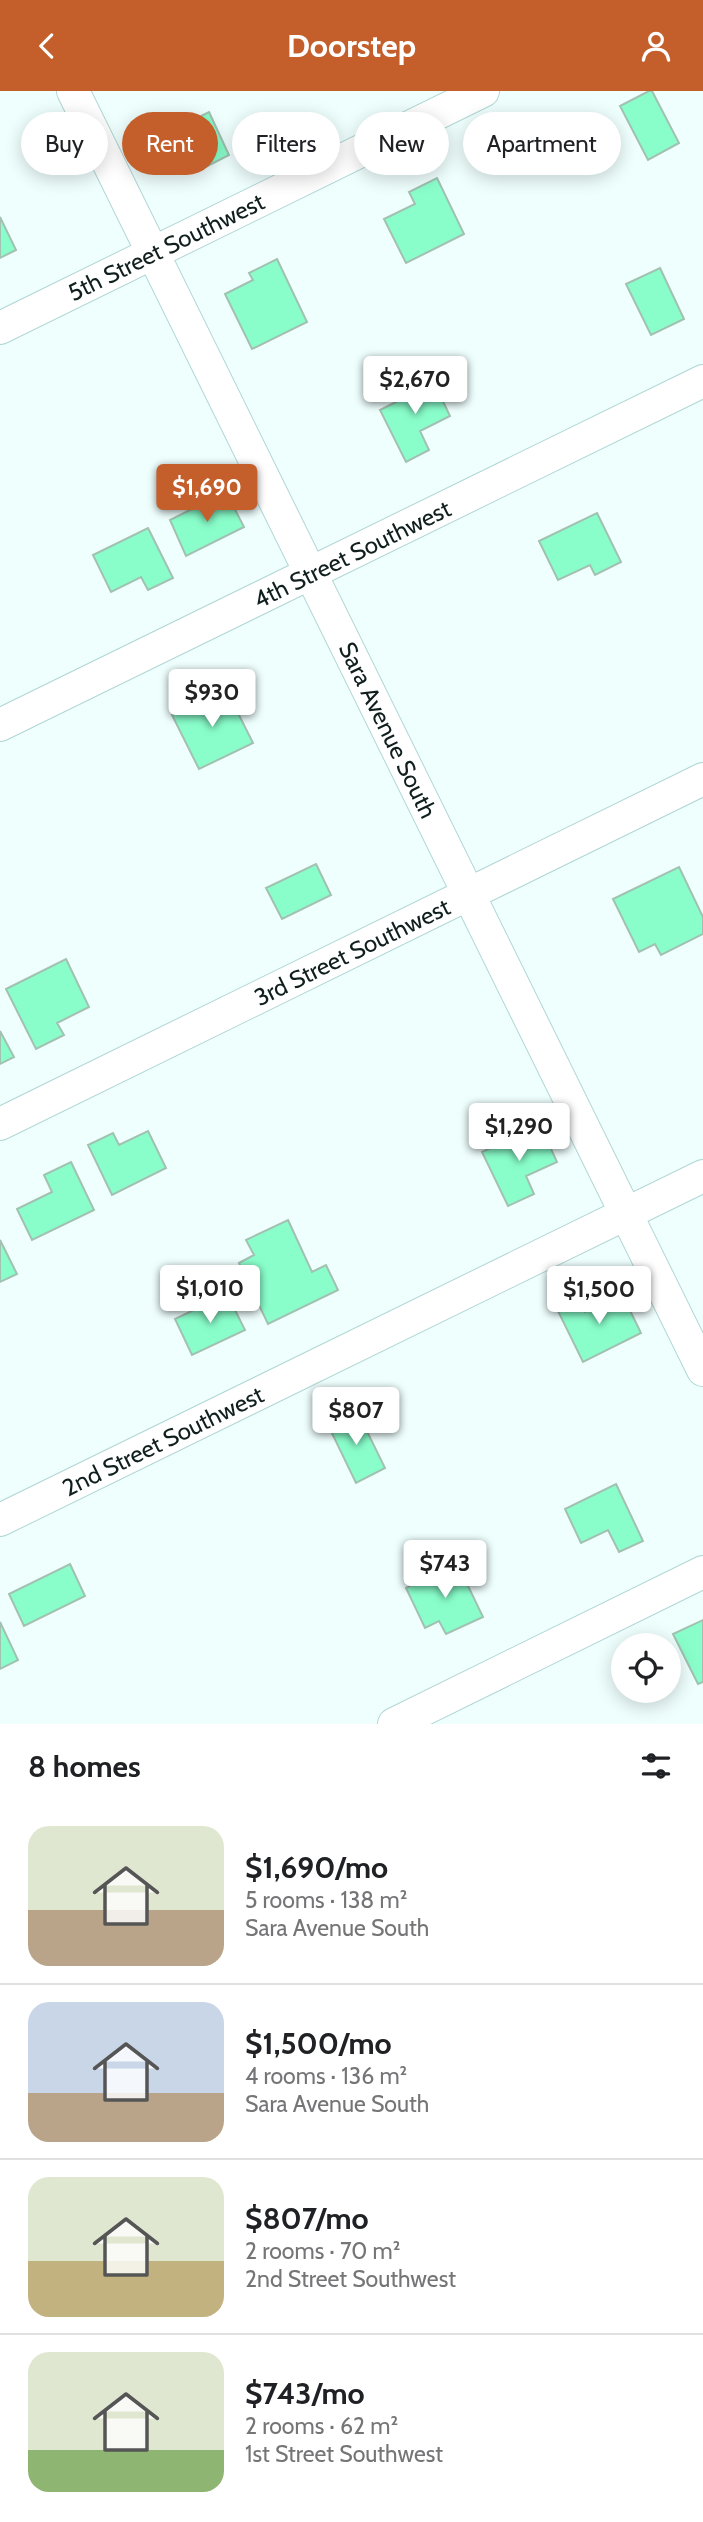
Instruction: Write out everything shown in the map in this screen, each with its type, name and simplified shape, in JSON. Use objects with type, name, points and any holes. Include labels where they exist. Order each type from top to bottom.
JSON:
[{"type":"street","name":"Sara Avenue South","points":[[73,91],[703,1370]]},
{"type":"street","name":"5th Street Southwest","points":[[0,328],[483,91]]},
{"type":"street","name":"4th Street Southwest","points":[[0,726],[703,381]]},
{"type":"street","name":"3rd Street Southwest","points":[[0,1124],[703,779]]},
{"type":"street","name":"2nd Street Southwest","points":[[0,1520],[703,1175]]},
{"type":"street","points":[[394,1724],[449,1712],[703,1572]]},
{"type":"building","points":[[652,91],[679,143],[648,160],[620,106]]},
{"type":"building","points":[[218,131],[229,155],[218,161]]},
{"type":"building","points":[[437,178],[464,234],[406,263],[384,219],[415,204],[409,192]]},
{"type":"building","points":[[0,217],[16,250],[0,258]]},
{"type":"building","points":[[277,259],[307,322],[252,349],[225,294],[253,280],[249,273]]},
{"type":"building","points":[[660,268],[684,319],[651,335],[626,284]]},
{"type":"building","points":[[431,376],[450,416],[420,431],[429,450],[406,462],[380,410],[396,402],[393,395]]},
{"type":"building","points":[[226,492],[244,527],[186,556],[170,520]]},
{"type":"building","points":[[597,513],[621,562],[595,575],[590,565],[558,580],[539,541]]},
{"type":"building","points":[[148,528],[173,578],[148,590],[141,577],[111,592],[93,555]]},
{"type":"building","points":[[226,689],[253,743],[199,769],[172,715]]},
{"type":"building","points":[[316,864],[331,895],[282,919],[266,888]]},
{"type":"building","points":[[679,867],[703,917],[703,934],[661,955],[655,944],[639,952],[613,899]]},
{"type":"building","points":[[66,959],[89,1007],[57,1023],[64,1035],[36,1049],[6,989]]},
{"type":"building","points":[[0,1031],[14,1057],[0,1064]]},
{"type":"building","points":[[540,1125],[557,1162],[526,1176],[534,1194],[508,1206],[482,1152]]},
{"type":"building","points":[[148,1131],[166,1168],[112,1195],[88,1145],[113,1133],[119,1145]]},
{"type":"building","points":[[71,1162],[94,1210],[32,1240],[17,1209],[52,1192],[44,1175]]},
{"type":"building","points":[[288,1220],[312,1272],[326,1265],[338,1290],[268,1324],[239,1263],[254,1255],[246,1240]]},
{"type":"building","points":[[0,1240],[17,1274],[0,1282]]},
{"type":"building","points":[[227,1294],[245,1330],[192,1355],[175,1319]]},
{"type":"building","points":[[622,1294],[641,1333],[583,1362],[557,1309],[579,1299],[585,1312]]},
{"type":"building","points":[[357,1411],[385,1468],[356,1483],[328,1425]]},
{"type":"building","points":[[616,1484],[643,1541],[619,1552],[608,1530],[581,1543],[565,1509]]},
{"type":"building","points":[[457,1563],[483,1617],[446,1634],[439,1621],[425,1628],[406,1588]]},
{"type":"building","points":[[70,1564],[85,1596],[24,1626],[9,1594]]},
{"type":"building","points":[[703,1620],[703,1682],[698,1684],[681,1650],[681,1633],[675,1633]]},
{"type":"building","points":[[0,1622],[18,1660],[0,1669]]}]
